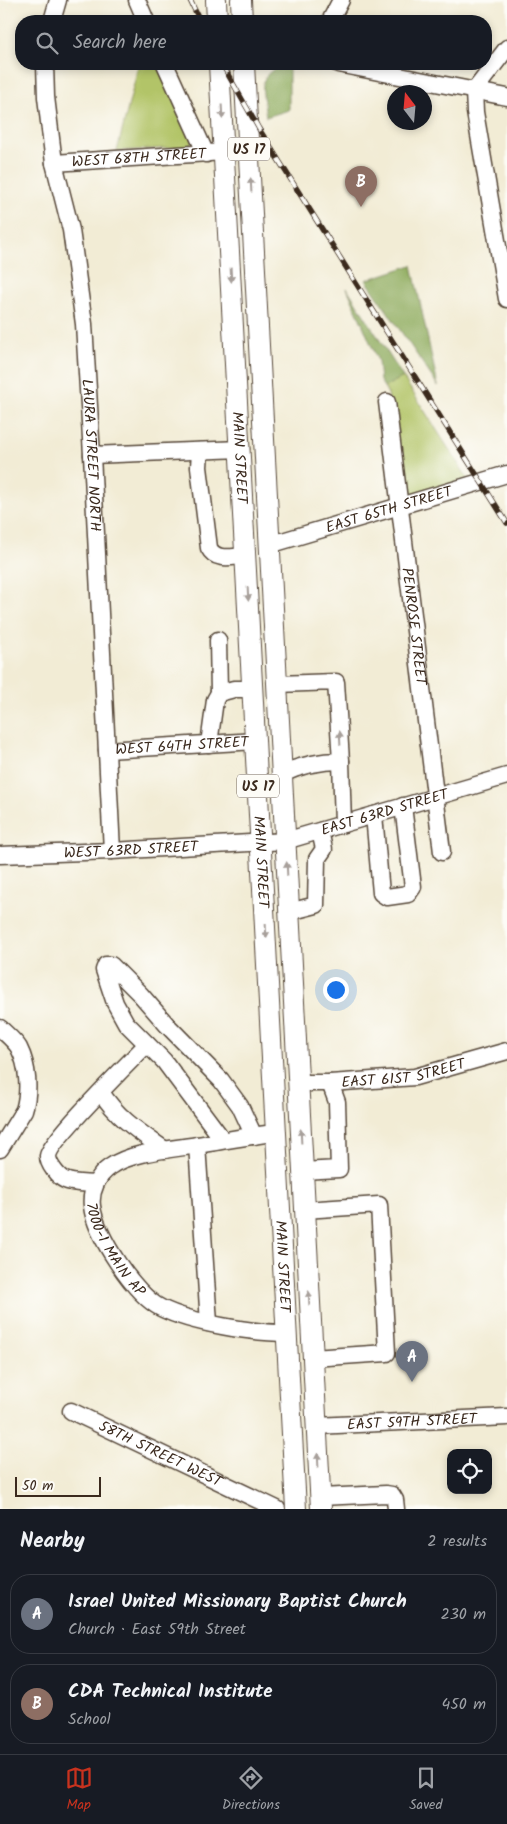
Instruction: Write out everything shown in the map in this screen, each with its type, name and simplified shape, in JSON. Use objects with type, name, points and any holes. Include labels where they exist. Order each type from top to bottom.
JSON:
[{"type":"main road","points":[[216,0],[217,15]]},
{"type":"main road","points":[[241,0],[242,15]]},
{"type":"main road","name":"MAIN STREET","points":[[219,70],[215,153],[229,235],[296,1509]]},
{"type":"main road","name":"MAIN STREET","points":[[244,70],[320,1503]]},
{"type":"main road","points":[[237,380],[253,456],[259,532],[263,539],[270,544]]},
{"type":"main road","points":[[284,1268],[300,1355],[304,1413],[308,1422],[316,1426]]},
{"type":"street","points":[[54,15],[58,0]]},
{"type":"street","points":[[137,0],[143,15]]},
{"type":"street","points":[[333,15],[341,0]]},
{"type":"street","points":[[492,68],[507,48]]},
{"type":"street","name":"LAURA STREET NORTH","points":[[45,70],[46,97],[54,163],[71,230],[84,324],[112,851]]},
{"type":"street","points":[[168,70],[215,153]]},
{"type":"street","points":[[368,70],[507,97]]},
{"type":"street","points":[[490,70],[474,91],[475,112],[507,299]]},
{"type":"street","name":"WEST 68TH STREET","points":[[54,163],[215,153]]},
{"type":"street","points":[[229,235],[253,233]]},
{"type":"street","name":"PENROSE STREET","points":[[386,402],[442,852]]},
{"type":"street","points":[[92,455],[241,449]]},
{"type":"street","points":[[200,451],[199,467],[209,548],[218,557],[246,556]]},
{"type":"street","name":"EAST 65TH STREET","points":[[270,544],[507,474]]},
{"type":"street","points":[[209,744],[215,700],[219,693],[218,640]]},
{"type":"street","points":[[277,684],[336,682],[343,824]]},
{"type":"street","points":[[219,693],[234,689],[253,689]]},
{"type":"street","name":"WEST 64TH STREET","points":[[107,750],[256,741]]},
{"type":"street","points":[[282,774],[297,767],[322,761],[341,761]]},
{"type":"street","name":"EAST 63RD STREET","points":[[261,843],[285,841],[507,776]]},
{"type":"street","points":[[374,815],[381,893],[388,897],[408,894],[412,887],[404,806]]},
{"type":"street","points":[[289,912],[316,905],[317,859],[324,849],[320,831]]},
{"type":"street","name":"WEST 63RD STREET","points":[[0,855],[261,843]]},
{"type":"street","points":[[223,1140],[164,1061],[126,1023],[115,1003],[104,970],[106,965],[112,964],[221,1080],[240,1106],[254,1136]]},
{"type":"street","points":[[0,1028],[18,1047],[28,1078],[27,1103],[0,1149]]},
{"type":"street","points":[[96,1184],[64,1180],[51,1166],[48,1156],[58,1140],[147,1044]]},
{"type":"street","name":"EAST 61ST STREET","points":[[298,1083],[330,1083],[415,1077],[507,1051]]},
{"type":"street","points":[[302,1171],[339,1169],[337,1102],[330,1083]]},
{"type":"street","points":[[101,1092],[124,1120],[165,1150]]},
{"type":"street","name":"7000-1 MAIN AP","points":[[277,1133],[165,1150],[120,1161],[103,1173],[96,1184],[91,1205],[103,1237],[127,1276],[152,1302],[162,1309],[209,1323],[253,1331],[287,1333]]},
{"type":"street","points":[[197,1145],[209,1323]]},
{"type":"street","points":[[304,1210],[379,1206],[380,1215],[387,1353],[312,1358]]},
{"type":"street","name":"58TH STREET WEST","points":[[72,1411],[274,1508]]},
{"type":"street","name":"EAST 59TH STREET","points":[[316,1426],[507,1416]]},
{"type":"street","points":[[320,1503],[386,1494],[392,1495],[395,1500],[396,1509]]},
{"type":"green space","points":[[137,70],[164,70],[193,135],[191,145],[185,147],[117,151]]},
{"type":"green space","points":[[273,70],[289,70],[289,110],[266,117],[263,83]]},
{"type":"green space","points":[[412,265],[438,386],[366,280]]},
{"type":"green space","points":[[347,288],[403,377],[384,387],[380,381],[378,361]]},
{"type":"green space","points":[[403,377],[468,479],[414,495],[404,491],[388,394],[384,387]]},
{"type":"railway","points":[[190,0],[197,15]]},
{"type":"railway","points":[[225,70],[259,129],[507,523]]},
{"type":"place","name":"CDA Technical Institute","points":[[361,207]]},
{"type":"place","name":"Israel United Missionary Baptist Church","points":[[412,1382]]}]
